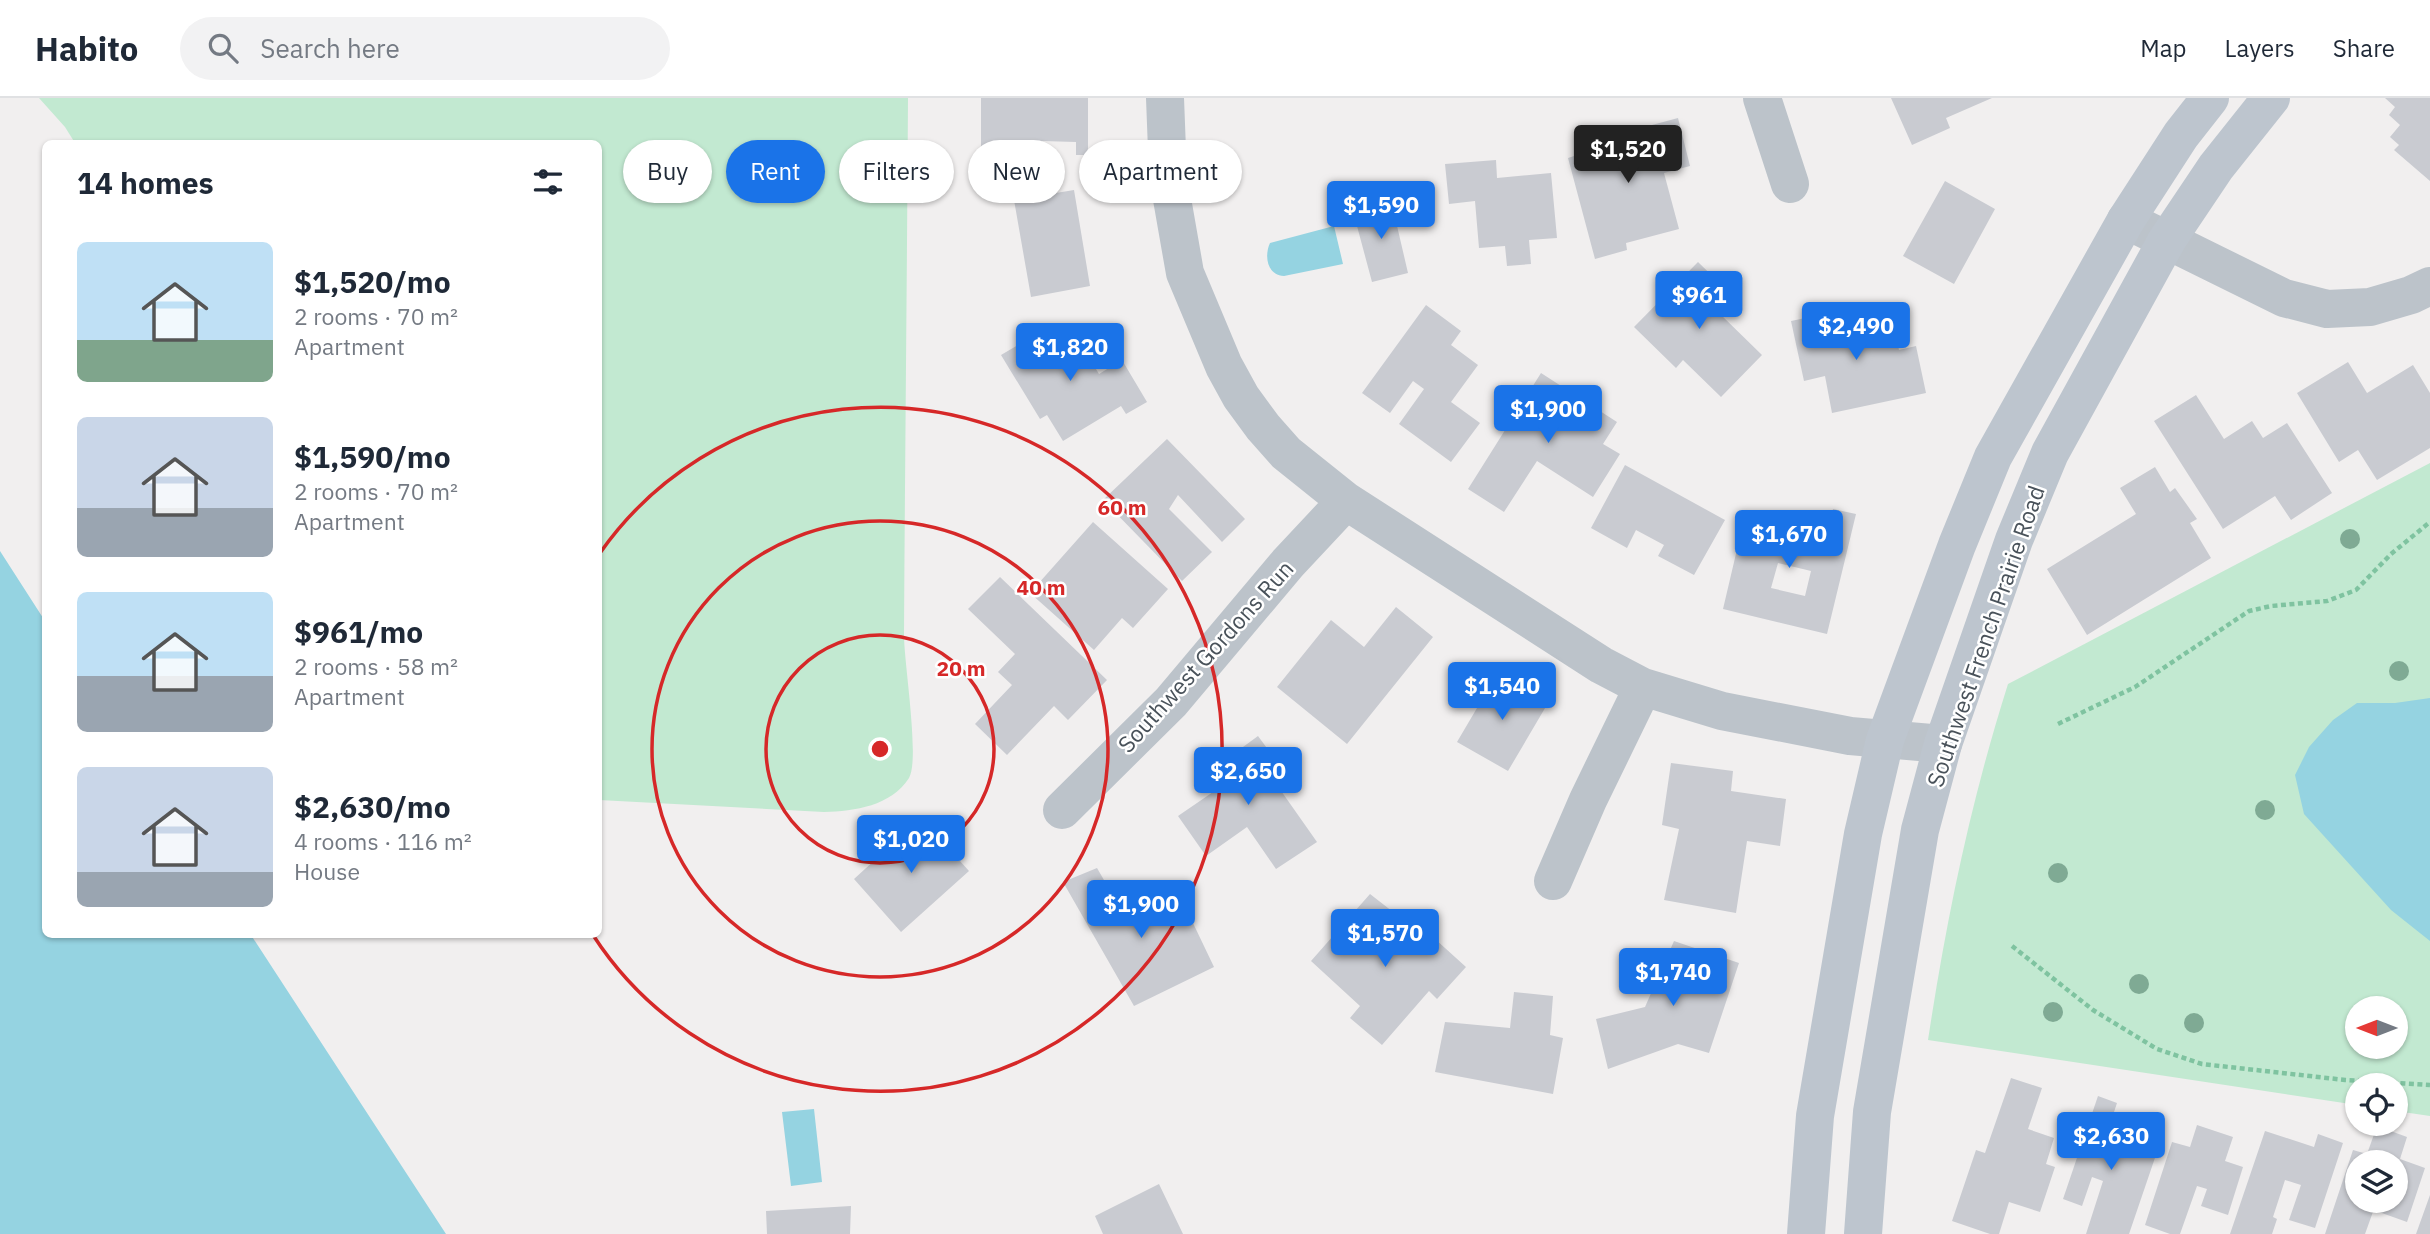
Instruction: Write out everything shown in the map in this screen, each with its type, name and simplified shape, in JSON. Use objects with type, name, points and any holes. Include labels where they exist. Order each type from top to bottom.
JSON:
[{"type":"street","points":[[1165,98],[1168,176],[1185,272],[1224,366],[1241,397],[1286,453],[1346,501],[1601,665],[1643,687],[1722,711],[1850,736],[1943,744]]},
{"type":"street","points":[[1762,98],[1790,184]]},
{"type":"street","points":[[1806,1234],[1815,1116],[1863,834],[1885,740],[1957,545],[1993,457],[2126,220],[2181,135],[2210,98]]},
{"type":"street","name":"Southwest French Prairie Road","points":[[1863,1234],[1872,1112],[1920,830],[1943,744],[2014,540],[2050,453],[2167,240],[2216,167],[2271,98]]},
{"type":"street","points":[[2126,220],[2284,298],[2327,309],[2370,307],[2411,295],[2430,286]]},
{"type":"street","name":"Southwest Gordons Run","points":[[1062,810],[1171,702],[1288,563],[1346,501]]},
{"type":"street","points":[[1553,881],[1588,800],[1643,687]]},
{"type":"path","points":[[2058,724],[2135,687],[2249,611],[2271,606],[2327,601],[2356,590],[2391,554],[2430,522]]},
{"type":"path","points":[[2012,946],[2111,1022],[2168,1053],[2202,1064],[2345,1080],[2430,1085]]},
{"type":"green space","points":[[39,98],[908,98],[908,140],[839,140],[839,203],[907,203],[904,635],[913,752],[909,778],[882,801],[860,808],[824,812],[602,800],[602,140],[73,140]]},
{"type":"green space","points":[[2430,463],[2430,1116],[2408,1113],[2408,1073],[2345,1073],[2345,1103],[1928,1040],[1961,860],[2008,684]]},
{"type":"water","points":[[1334,226],[1343,264],[1284,276],[1271,269],[1267,259],[1270,243]]},
{"type":"water","points":[[0,551],[42,616],[42,938],[253,938],[446,1234],[0,1234]]},
{"type":"water","points":[[2430,698],[2430,941],[2391,910],[2304,814],[2295,775],[2309,747],[2333,720],[2357,703],[2395,703]]},
{"type":"water","points":[[814,1109],[822,1182],[791,1186],[782,1112]]},
{"type":"building","points":[[981,98],[1088,98],[1088,140],[1079,140],[1079,155],[1076,155],[1076,142],[1065,140],[981,140]]},
{"type":"building","points":[[1891,98],[1992,98],[1946,118],[1950,128],[1912,145]]},
{"type":"building","points":[[2385,98],[2430,98],[2430,181],[2394,150],[2399,145],[2390,137],[2400,125],[2389,115],[2395,107]]},
{"type":"building","points":[[1678,118],[1690,166],[1664,173],[1679,229],[1626,243],[1627,250],[1595,259],[1568,158],[1577,155],[1574,146]]},
{"type":"building","points":[[1496,160],[1497,178],[1551,173],[1557,238],[1529,240],[1531,264],[1507,266],[1505,246],[1479,248],[1475,201],[1449,204],[1445,164]]},
{"type":"building","points":[[1945,181],[1995,209],[1954,284],[1903,256]]},
{"type":"building","points":[[1074,190],[1090,286],[1031,297],[1015,203],[1065,203],[1065,192]]},
{"type":"building","points":[[1391,200],[1408,273],[1372,282],[1357,226],[1360,226],[1356,208]]},
{"type":"building","points":[[1698,262],[1735,298],[1719,313],[1762,355],[1721,397],[1683,360],[1676,368],[1634,327]]},
{"type":"building","points":[[1426,305],[1461,331],[1451,345],[1478,365],[1451,402],[1480,423],[1451,462],[1399,424],[1424,389],[1413,381],[1390,413],[1362,393]]},
{"type":"building","points":[[1844,310],[1850,335],[1877,329],[1877,334],[1895,330],[1899,350],[1916,346],[1926,393],[1832,413],[1825,376],[1804,381],[1791,321]]},
{"type":"building","points":[[1047,328],[1057,345],[1075,334],[1099,374],[1122,360],[1147,402],[1126,414],[1121,406],[1063,441],[1047,415],[1040,419],[1001,355]]},
{"type":"building","points":[[2348,362],[2367,393],[2413,365],[2430,393],[2430,448],[2377,480],[2358,450],[2339,462],[2297,393]]},
{"type":"building","points":[[1541,373],[1617,422],[1603,444],[1620,454],[1593,497],[1537,461],[1504,512],[1468,489]]},
{"type":"building","points":[[2196,395],[2224,439],[2252,421],[2263,438],[2287,423],[2332,493],[2291,520],[2275,496],[2223,529],[2154,421]]},
{"type":"building","points":[[1167,439],[1245,519],[1222,542],[1178,495],[1169,509],[1212,552],[1182,581],[1103,500]]},
{"type":"building","points":[[1625,465],[1725,520],[1694,575],[1658,556],[1664,545],[1636,530],[1627,548],[1591,528]]},
{"type":"building","points":[[2155,467],[2170,492],[2175,488],[2197,519],[2190,523],[2211,558],[2087,635],[2047,569],[2136,514],[2120,488]]},
{"type":"building","points":[[1833,509],[1856,514],[1827,634],[1723,609],[1746,511],[1828,531]],"holes":[[[1778,563],[1811,571],[1805,596],[1771,588]]]},
{"type":"building","points":[[1093,522],[1168,589],[1133,628],[1122,618],[1094,650],[1030,593]]},
{"type":"building","points":[[1000,577],[1107,680],[1068,720],[1054,706],[1007,755],[975,724],[1012,685],[998,672],[1015,654],[968,609]]},
{"type":"building","points":[[1396,607],[1433,637],[1347,744],[1277,687],[1331,620],[1364,647]]},
{"type":"building","points":[[1497,674],[1548,703],[1508,771],[1457,742]]},
{"type":"building","points":[[1258,736],[1283,770],[1272,778],[1317,842],[1276,869],[1247,827],[1206,856],[1178,816],[1213,792],[1202,777]]},
{"type":"building","points":[[1671,763],[1733,771],[1731,791],[1786,799],[1780,846],[1747,841],[1736,913],[1664,900],[1679,829],[1662,825]]},
{"type":"building","points":[[921,818],[969,871],[901,932],[854,879]]},
{"type":"building","points":[[1097,868],[1126,918],[1150,904],[1157,913],[1182,900],[1214,967],[1134,1006],[1063,882]]},
{"type":"building","points":[[1370,894],[1397,915],[1386,931],[1405,950],[1424,929],[1466,967],[1437,999],[1429,991],[1382,1045],[1350,1018],[1360,1006],[1311,961]]},
{"type":"building","points":[[1674,941],[1739,963],[1709,1053],[1678,1044],[1608,1069],[1596,1019],[1645,1007]]},
{"type":"building","points":[[1514,992],[1553,996],[1550,1035],[1563,1038],[1553,1094],[1435,1072],[1445,1022],[1510,1028]]},
{"type":"building","points":[[2011,1078],[2042,1088],[2028,1129],[2054,1138],[2046,1164],[2055,1167],[2040,1212],[2009,1202],[1999,1234],[1990,1234],[1952,1221],[1976,1150],[1985,1153]]},
{"type":"building","points":[[2098,1096],[2117,1103],[2111,1121],[2135,1129],[2131,1140],[2158,1149],[2129,1234],[2086,1234],[2103,1181],[2092,1177],[2082,1206],[2063,1199]]},
{"type":"building","points":[[2197,1125],[2233,1137],[2225,1161],[2243,1167],[2228,1215],[2201,1206],[2207,1189],[2197,1186],[2180,1234],[2170,1234],[2145,1225],[2172,1142],[2190,1147]]},
{"type":"building","points":[[2265,1131],[2314,1147],[2318,1134],[2343,1143],[2315,1228],[2289,1220],[2301,1185],[2285,1180],[2273,1217],[2277,1219],[2272,1234],[2230,1234]]},
{"type":"building","points":[[2373,1136],[2407,1137],[2403,1150],[2368,1150]]},
{"type":"building","points":[[2408,1162],[2425,1168],[2407,1222],[2382,1213],[2408,1213]]},
{"type":"building","points":[[2345,1174],[2345,1213],[2373,1213],[2365,1234],[2325,1234]]},
{"type":"building","points":[[1159,1184],[1183,1234],[1103,1234],[1095,1216]]},
{"type":"building","points":[[2430,1195],[2430,1234],[2416,1234]]},
{"type":"building","points":[[851,1206],[850,1234],[767,1234],[766,1211]]}]
